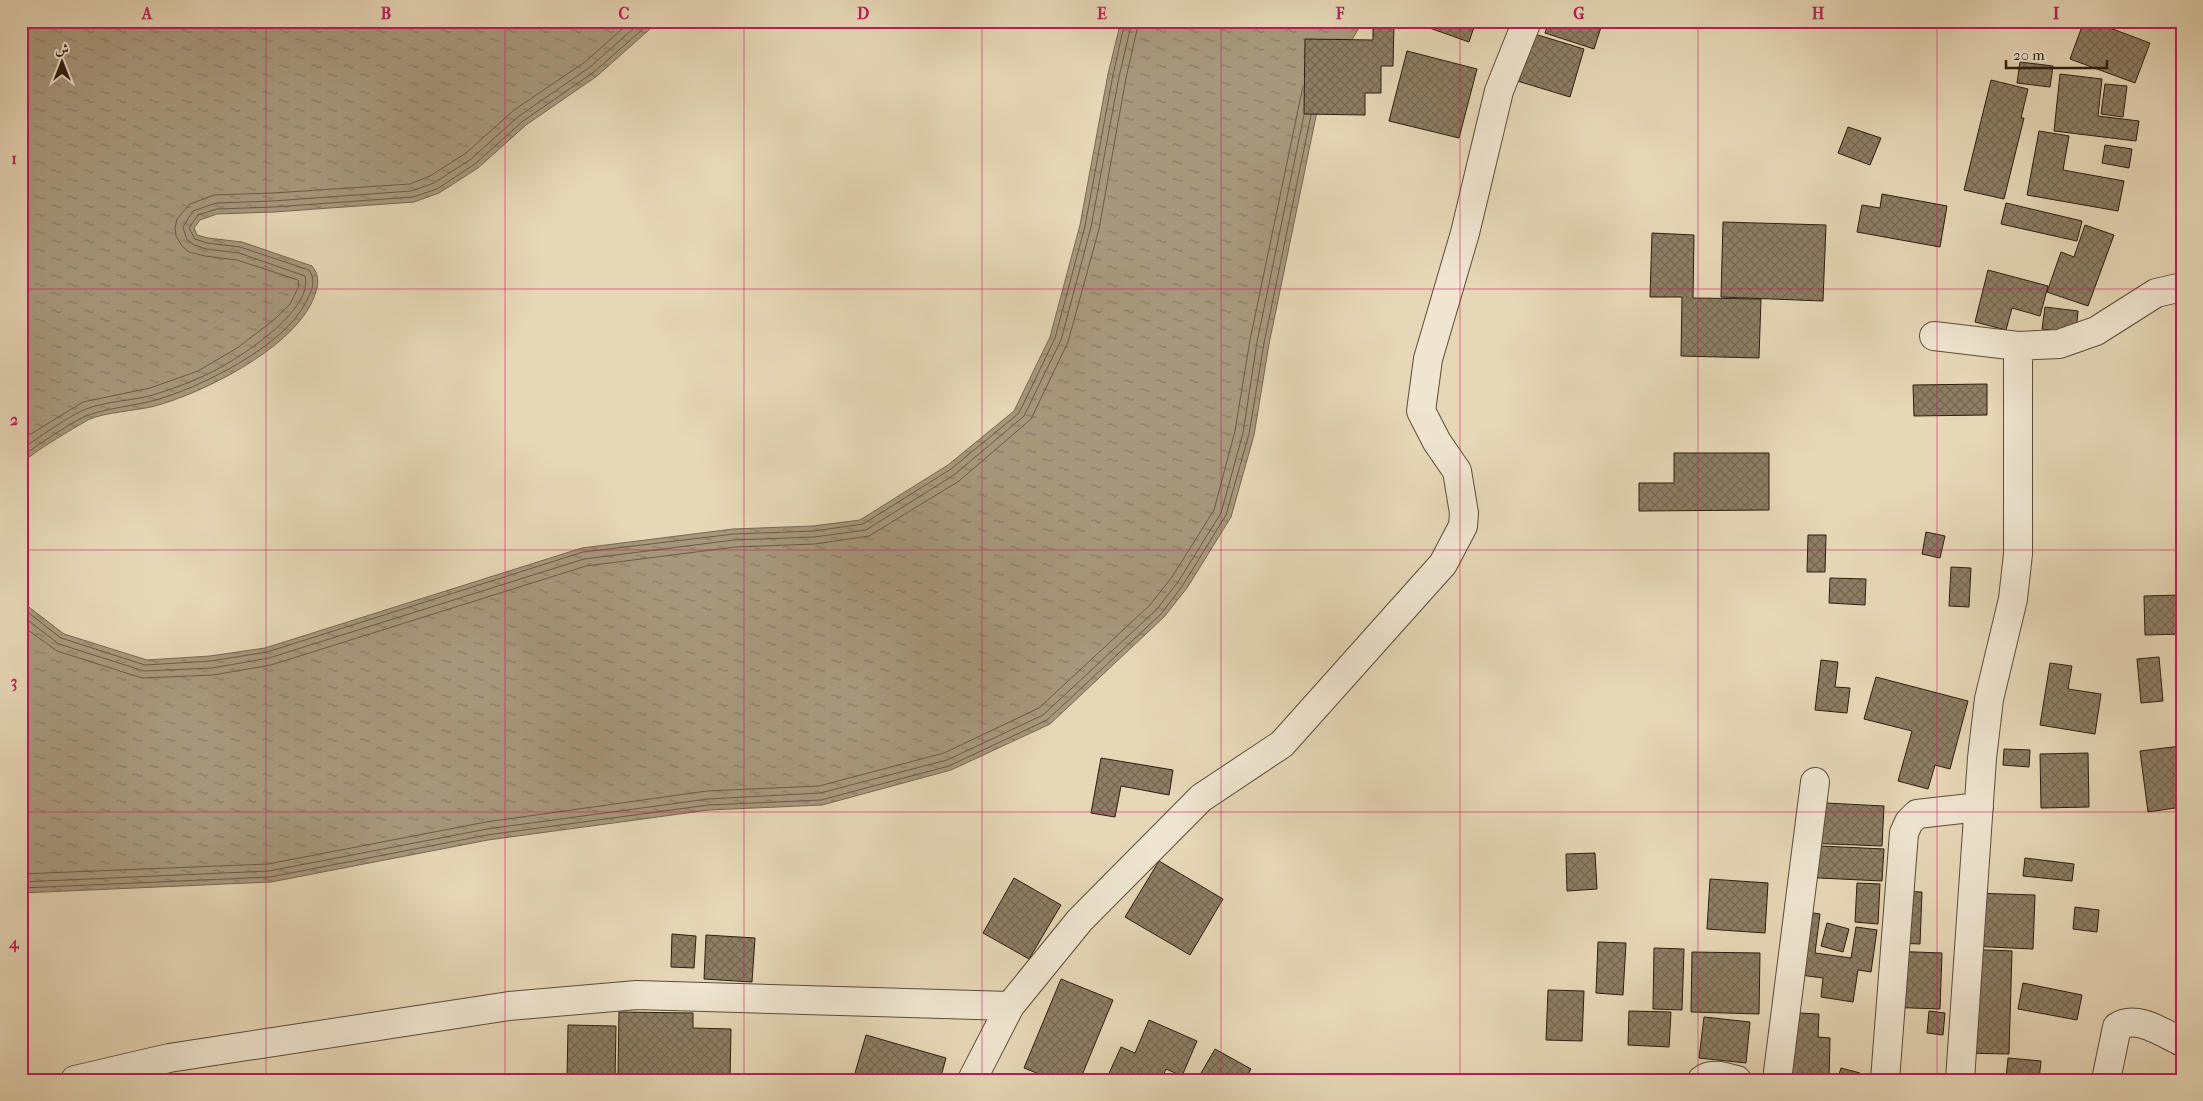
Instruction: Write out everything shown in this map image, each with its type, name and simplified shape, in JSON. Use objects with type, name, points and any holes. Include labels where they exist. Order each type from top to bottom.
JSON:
[{"type":"street","points":[[972,1080],[1010,1006],[1080,920],[1201,798],[1282,744],[1443,564],[1463,526],[1464,513],[1457,471],[1437,442],[1422,411],[1425,377],[1428,359],[1465,234],[1500,91],[1527,21]]},
{"type":"street","points":[[1934,336],[2018,346],[2059,344],[2096,331],[2156,293],[2182,287]]},
{"type":"street","points":[[1960,1080],[1982,758],[1990,699],[2013,600],[2018,554],[2018,346]]},
{"type":"street","points":[[1776,1080],[1814,782]]},
{"type":"street","points":[[1885,1080],[1904,833],[1917,814],[1979,807]]},
{"type":"street","points":[[75,1080],[169,1058],[480,1010],[627,996],[1010,1006]]},
{"type":"street","points":[[2106,1080],[2117,1027],[2124,1022],[2137,1022],[2182,1042]]},
{"type":"street","points":[[1702,1080],[1704,1077],[1716,1076],[1737,1080]]},
{"type":"water","points":[[21,21],[659,21],[597,76],[526,125],[478,168],[439,193],[414,202],[217,214],[200,220],[194,228],[197,235],[242,242],[312,266],[317,275],[317,289],[311,304],[300,321],[284,338],[264,353],[219,380],[175,400],[155,406],[95,417],[43,447],[21,464]]},
{"type":"water","points":[[1121,21],[1363,21],[1321,92],[1269,344],[1254,435],[1231,517],[1187,588],[1164,617],[1050,724],[951,770],[822,805],[709,810],[488,840],[271,882],[21,893],[21,601],[64,634],[147,660],[210,656],[265,648],[582,548],[733,529],[813,526],[860,520],[948,465],[1014,411],[1050,337],[1080,225],[1108,74]]},
{"type":"building","points":[[1426,21],[1476,21],[1469,42],[1424,26]]},
{"type":"building","points":[[1549,21],[1603,21],[1594,49],[1545,33]]},
{"type":"building","points":[[2084,21],[2091,21],[2150,43],[2135,83],[2070,59]]},
{"type":"building","points":[[1373,23],[1394,23],[1393,66],[1381,66],[1381,93],[1365,93],[1365,115],[1304,114],[1305,39],[1373,40]]},
{"type":"building","points":[[1528,32],[1584,49],[1570,97],[1514,80]]},
{"type":"building","points":[[1407,51],[1477,69],[1459,138],[1389,121]]},
{"type":"building","points":[[2020,62],[2053,66],[2050,87],[2017,83]]},
{"type":"building","points":[[2060,74],[2102,79],[2098,116],[2139,121],[2136,141],[2054,131]]},
{"type":"building","points":[[1991,80],[2028,89],[2021,118],[2024,118],[2004,199],[1964,190]]},
{"type":"building","points":[[2105,84],[2127,86],[2123,117],[2101,114]]},
{"type":"building","points":[[1848,127],[1881,138],[1870,165],[1838,153]]},
{"type":"building","points":[[2039,131],[2069,136],[2063,170],[2124,181],[2118,211],[2027,195]]},
{"type":"building","points":[[2105,145],[2132,149],[2129,168],[2102,163]]},
{"type":"building","points":[[1882,194],[1947,206],[1940,247],[1857,232],[1862,205],[1880,208]]},
{"type":"building","points":[[2006,203],[2082,221],[2077,241],[2001,224]]},
{"type":"building","points":[[1723,222],[1826,225],[1823,301],[1721,297]]},
{"type":"building","points":[[2085,225],[2114,235],[2088,306],[2047,292],[2061,252],[2074,257]]},
{"type":"building","points":[[1652,233],[1694,235],[1693,298],[1761,299],[1759,358],[1681,356],[1682,297],[1650,297]]},
{"type":"building","points":[[1988,270],[2048,286],[2040,316],[2012,308],[2006,330],[1975,322]]},
{"type":"building","points":[[2045,307],[2078,311],[2076,333],[2042,329]]},
{"type":"building","points":[[1987,384],[1987,415],[1914,416],[1913,385]]},
{"type":"building","points":[[1674,453],[1769,453],[1769,510],[1639,511],[1639,483],[1674,483]]},
{"type":"building","points":[[1926,532],[1945,536],[1940,558],[1922,554]]},
{"type":"building","points":[[1808,535],[1826,535],[1825,572],[1807,572]]},
{"type":"building","points":[[1951,567],[1971,568],[1969,607],[1949,606]]},
{"type":"building","points":[[1830,578],[1866,579],[1865,605],[1829,603]]},
{"type":"building","points":[[2182,595],[2182,634],[2145,635],[2144,596]]},
{"type":"building","points":[[2159,657],[2163,701],[2141,703],[2137,659]]},
{"type":"building","points":[[1821,660],[1838,662],[1835,687],[1850,688],[1847,713],[1815,710]]},
{"type":"building","points":[[2050,663],[2072,666],[2068,689],[2101,694],[2095,734],[2040,725]]},
{"type":"building","points":[[1876,677],[1968,701],[1950,769],[1935,765],[1928,789],[1898,781],[1912,731],[1864,719]]},
{"type":"building","points":[[2181,746],[2182,807],[2148,812],[2140,751]]},
{"type":"building","points":[[2004,749],[2030,750],[2029,767],[2003,765]]},
{"type":"building","points":[[2088,753],[2089,807],[2041,808],[2040,754]]},
{"type":"building","points":[[1101,758],[1173,770],[1169,795],[1121,786],[1115,817],[1091,813]]},
{"type":"building","points":[[1806,802],[1884,806],[1882,846],[1804,843]]},
{"type":"building","points":[[1800,845],[1884,849],[1882,881],[1799,877]]},
{"type":"building","points":[[1595,853],[1597,889],[1567,891],[1566,854]]},
{"type":"building","points":[[2025,858],[2074,864],[2072,881],[2023,876]]},
{"type":"building","points":[[1159,861],[1223,899],[1190,955],[1125,917]]},
{"type":"building","points":[[1014,878],[1061,905],[1029,959],[983,933]]},
{"type":"building","points":[[1710,879],[1768,883],[1765,933],[1707,929]]},
{"type":"building","points":[[1857,883],[1880,884],[1878,924],[1855,922]]},
{"type":"building","points":[[1896,891],[1922,892],[1920,944],[1894,943]]},
{"type":"building","points":[[1972,893],[2035,895],[2033,949],[1969,946]]},
{"type":"building","points":[[2075,907],[2099,910],[2097,932],[2073,929]]},
{"type":"building","points":[[1794,910],[1820,914],[1815,953],[1851,958],[1856,927],[1877,930],[1871,972],[1858,970],[1853,1002],[1821,997],[1823,978],[1785,973]]},
{"type":"building","points":[[1827,923],[1849,929],[1843,952],[1821,946]]},
{"type":"building","points":[[672,934],[696,936],[694,968],[671,967]]},
{"type":"building","points":[[706,935],[755,938],[752,982],[704,979]]},
{"type":"building","points":[[1598,942],[1626,943],[1623,995],[1596,993]]},
{"type":"building","points":[[1654,948],[1684,949],[1682,1010],[1653,1009]]},
{"type":"building","points":[[1962,949],[2012,951],[2009,1054],[1959,1053]]},
{"type":"building","points":[[1888,951],[1942,953],[1940,1009],[1884,1007]]},
{"type":"building","points":[[1692,952],[1760,953],[1759,1014],[1691,1012]]},
{"type":"building","points":[[1061,979],[1113,1000],[1080,1080],[1054,1080],[1024,1068]]},
{"type":"building","points":[[2023,983],[2082,995],[2077,1020],[2018,1009]]},
{"type":"building","points":[[1548,990],[1584,991],[1582,1041],[1546,1040]]},
{"type":"building","points":[[1629,1011],[1671,1012],[1669,1047],[1628,1045]]},
{"type":"building","points":[[1929,1011],[1945,1013],[1943,1035],[1927,1033]]},
{"type":"building","points":[[619,1012],[693,1013],[693,1028],[731,1029],[730,1080],[670,1080],[670,1075],[618,1074]]},
{"type":"building","points":[[1779,1012],[1819,1014],[1818,1037],[1830,1038],[1829,1080],[1777,1080]]},
{"type":"building","points":[[1704,1017],[1750,1022],[1746,1063],[1699,1058]]},
{"type":"building","points":[[1149,1020],[1197,1041],[1182,1076],[1166,1069],[1161,1080],[1106,1080],[1121,1047],[1135,1053]]},
{"type":"building","points":[[568,1025],[616,1026],[615,1080],[567,1080]]},
{"type":"building","points":[[866,1035],[946,1058],[940,1080],[853,1080]]},
{"type":"building","points":[[1215,1049],[1251,1069],[1245,1080],[1197,1080]]},
{"type":"building","points":[[2008,1058],[2041,1061],[2039,1080],[2006,1078]]},
{"type":"building","points":[[1841,1068],[1860,1073],[1858,1080],[1837,1080]]}]
